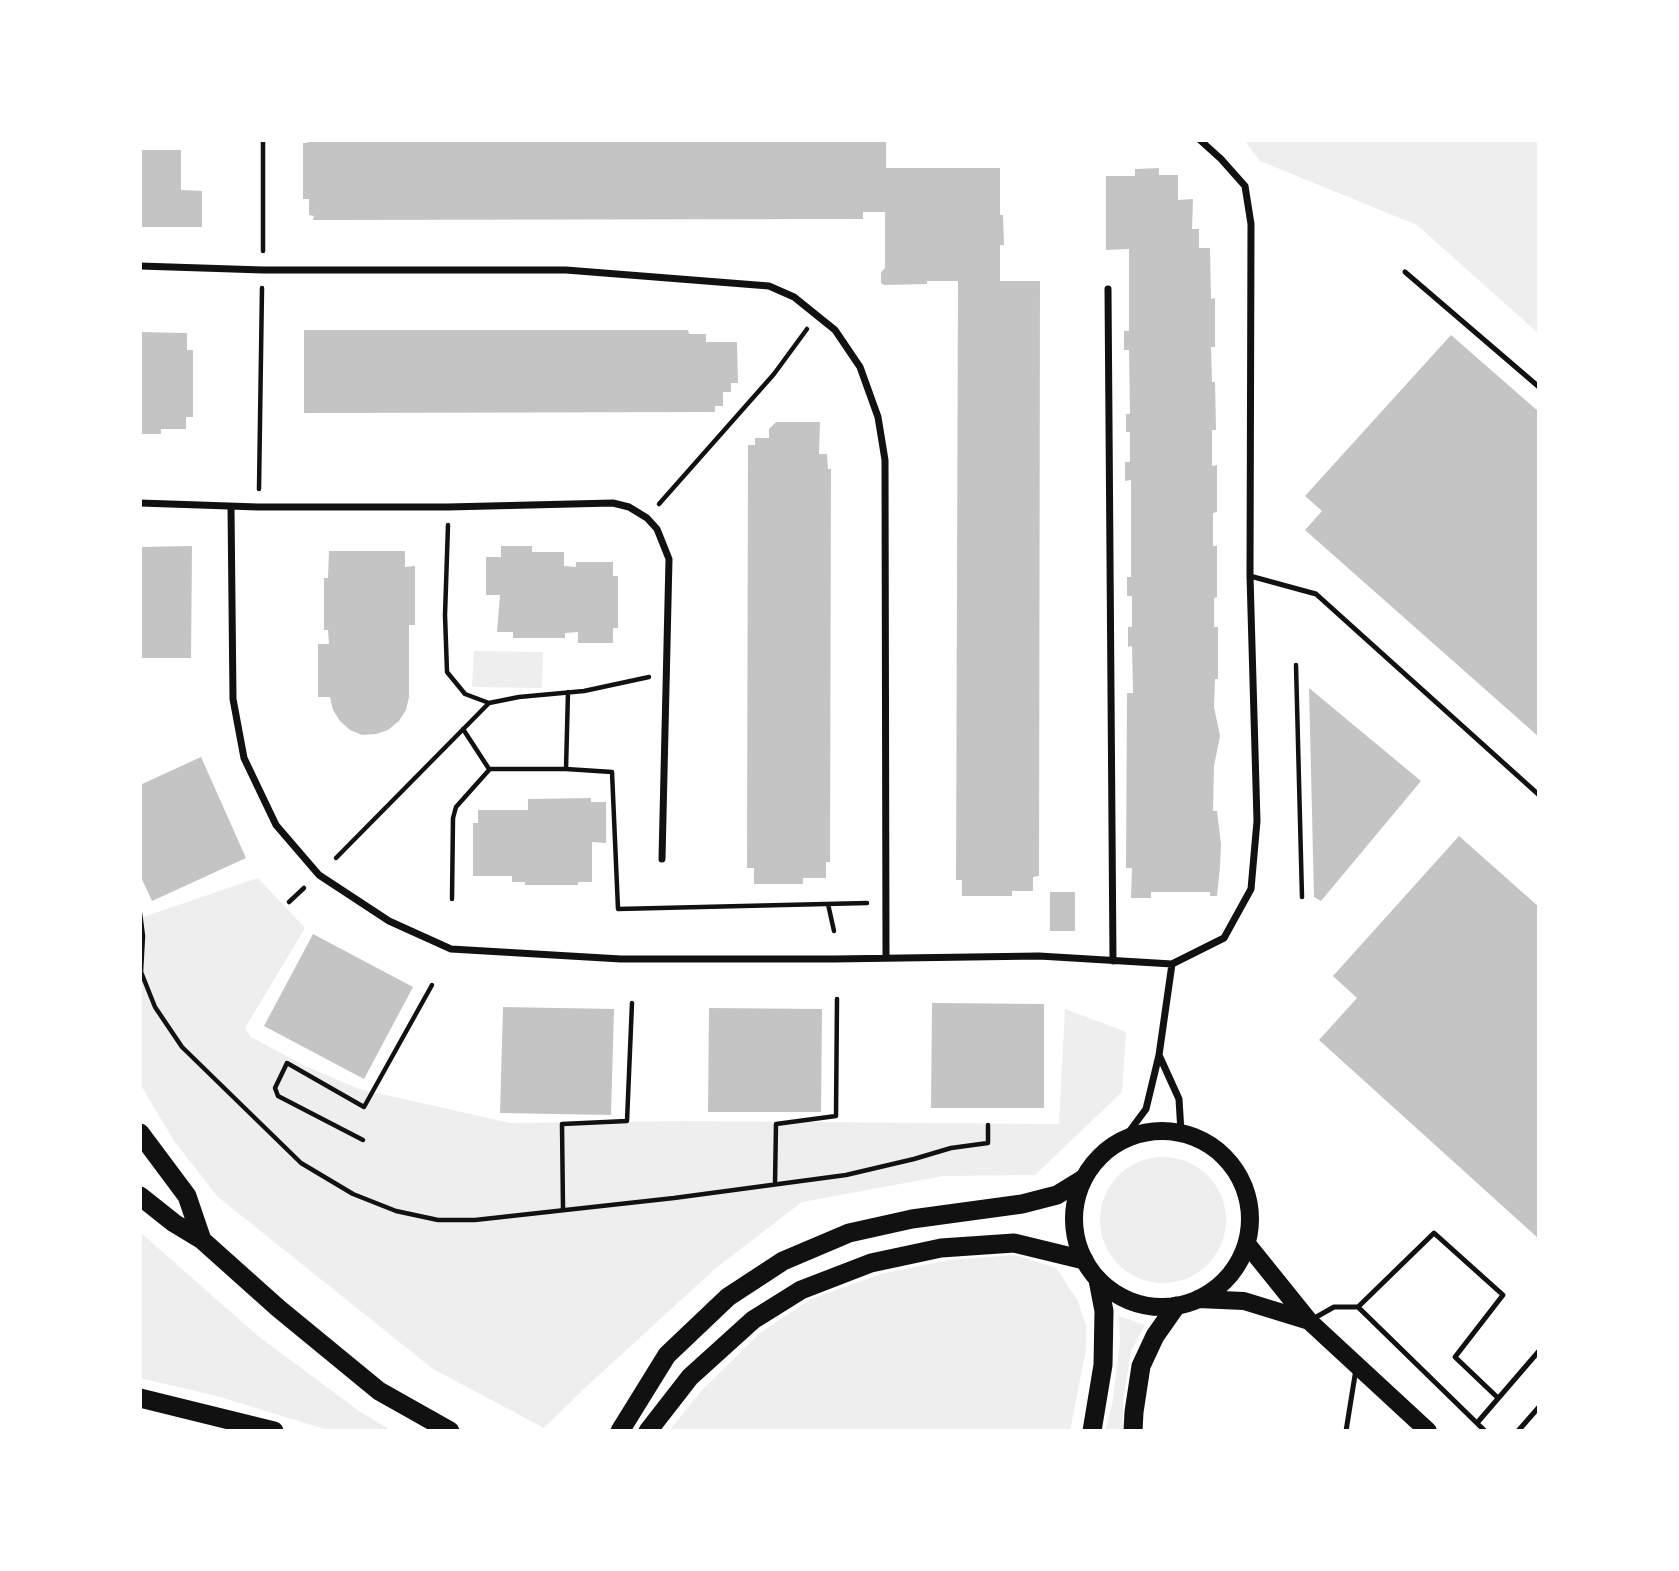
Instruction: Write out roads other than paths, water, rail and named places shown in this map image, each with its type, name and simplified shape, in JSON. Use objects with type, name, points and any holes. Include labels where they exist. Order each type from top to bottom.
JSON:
[{"type":"highway","points":[[140,1133],[187,1196],[202,1240]]},
{"type":"highway","points":[[620,1431],[667,1355],[728,1297],[783,1261],[849,1233],[912,1219],[1022,1205],[1057,1195],[1083,1179]]},
{"type":"highway","points":[[140,1196],[174,1223],[202,1240],[278,1308],[380,1391],[450,1431]]},
{"type":"highway","points":[[648,1431],[690,1377],[753,1320],[813,1285],[871,1263],[940,1248],[1014,1243],[1084,1260]]},
{"type":"highway","points":[[1092,1431],[1104,1365],[1104,1311],[1098,1280]]},
{"type":"highway","points":[[1133,1431],[1141,1366],[1154,1336],[1176,1306]]},
{"type":"highway","points":[[140,1398],[274,1431]]},
{"type":"main road","points":[[1151,1131],[1181,1132],[1208,1143],[1230,1162],[1245,1186],[1251,1215],[1247,1244],[1236,1267],[1220,1286],[1198,1299],[1176,1306],[1148,1306],[1121,1297],[1098,1280],[1084,1260],[1075,1234],[1075,1206],[1083,1179],[1100,1156],[1123,1140],[1151,1131]]},
{"type":"main road","points":[[1247,1244],[1309,1321],[1428,1431]]},
{"type":"main road","points":[[1198,1299],[1244,1301],[1309,1321]]},
{"type":"street","points":[[231,507],[233,699],[244,758],[276,825],[319,875],[389,921],[451,949],[621,959],[1039,956],[1172,964],[1224,938],[1251,889],[1256,821],[1250,576],[1251,224],[1245,186],[1200,140]]},
{"type":"street","points":[[140,266],[263,270],[566,270],[769,286],[794,297],[835,330],[860,367],[878,417],[885,460],[886,958]]},
{"type":"street","points":[[1108,289],[1114,961]]},
{"type":"street","points":[[140,503],[231,507],[448,507],[613,503],[629,507],[647,518],[657,529],[668,559],[662,859]]},
{"type":"street","points":[[1123,1140],[1146,1109],[1159,1055],[1172,964]]},
{"type":"street","points":[[1159,1055],[1179,1099],[1181,1132]]},
{"type":"lane","points":[[1405,272],[1539,387]]},
{"type":"lane","points":[[1250,576],[1316,594],[1539,795]]},
{"type":"lane","points":[[1309,1321],[1334,1307],[1358,1307],[1434,1233],[1503,1295],[1455,1357],[1499,1398]]},
{"type":"lane","points":[[1358,1307],[1485,1431]]},
{"type":"lane","points":[[1476,1423],[1539,1351]]},
{"type":"lane","points":[[1346,1431],[1357,1366]]},
{"type":"lane","points":[[1518,1431],[1539,1407]]}]
